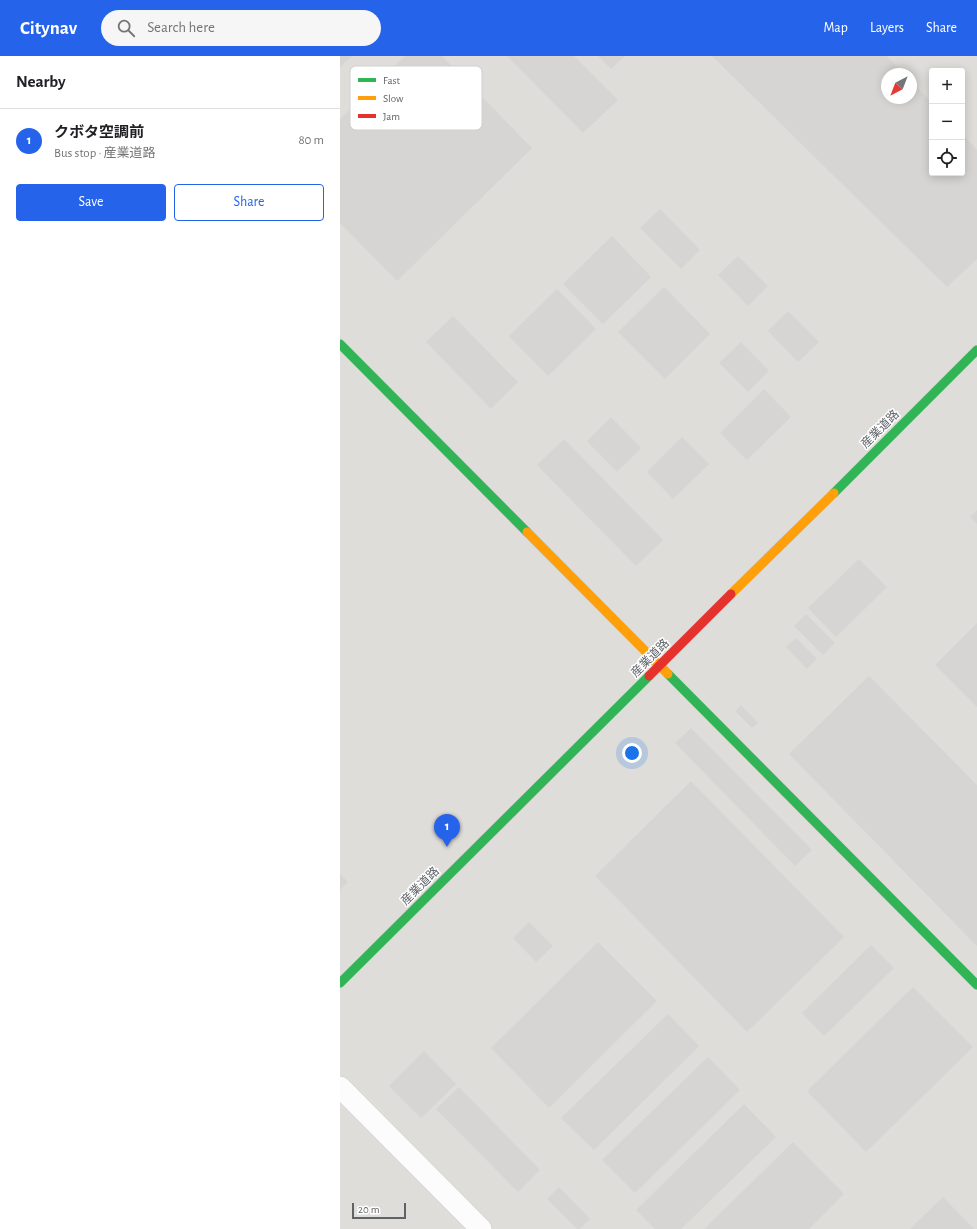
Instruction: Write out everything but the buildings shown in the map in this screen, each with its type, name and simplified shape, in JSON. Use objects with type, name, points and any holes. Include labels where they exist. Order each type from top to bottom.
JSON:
[{"type":"street","points":[[340,344],[977,985]]},
{"type":"street","name":"産業道路","points":[[340,983],[977,350]]},
{"type":"street","points":[[340,1087],[481,1229]]},
{"type":"shaded area","points":[[340,56],[977,56],[977,1229],[340,1229]]},
{"type":"traffic: fast","points":[[340,344],[527,532]]},
{"type":"traffic: fast","points":[[834,493],[977,350]]},
{"type":"traffic: fast","points":[[668,674],[977,985]]},
{"type":"traffic: fast","points":[[340,983],[649,676]]},
{"type":"traffic: slow","points":[[731,594],[834,493]]},
{"type":"traffic: slow","points":[[527,532],[668,674]]},
{"type":"traffic: jam","points":[[649,676],[731,594]]},
{"type":"place","name":"クボタ空調前","points":[[447,847]]}]
